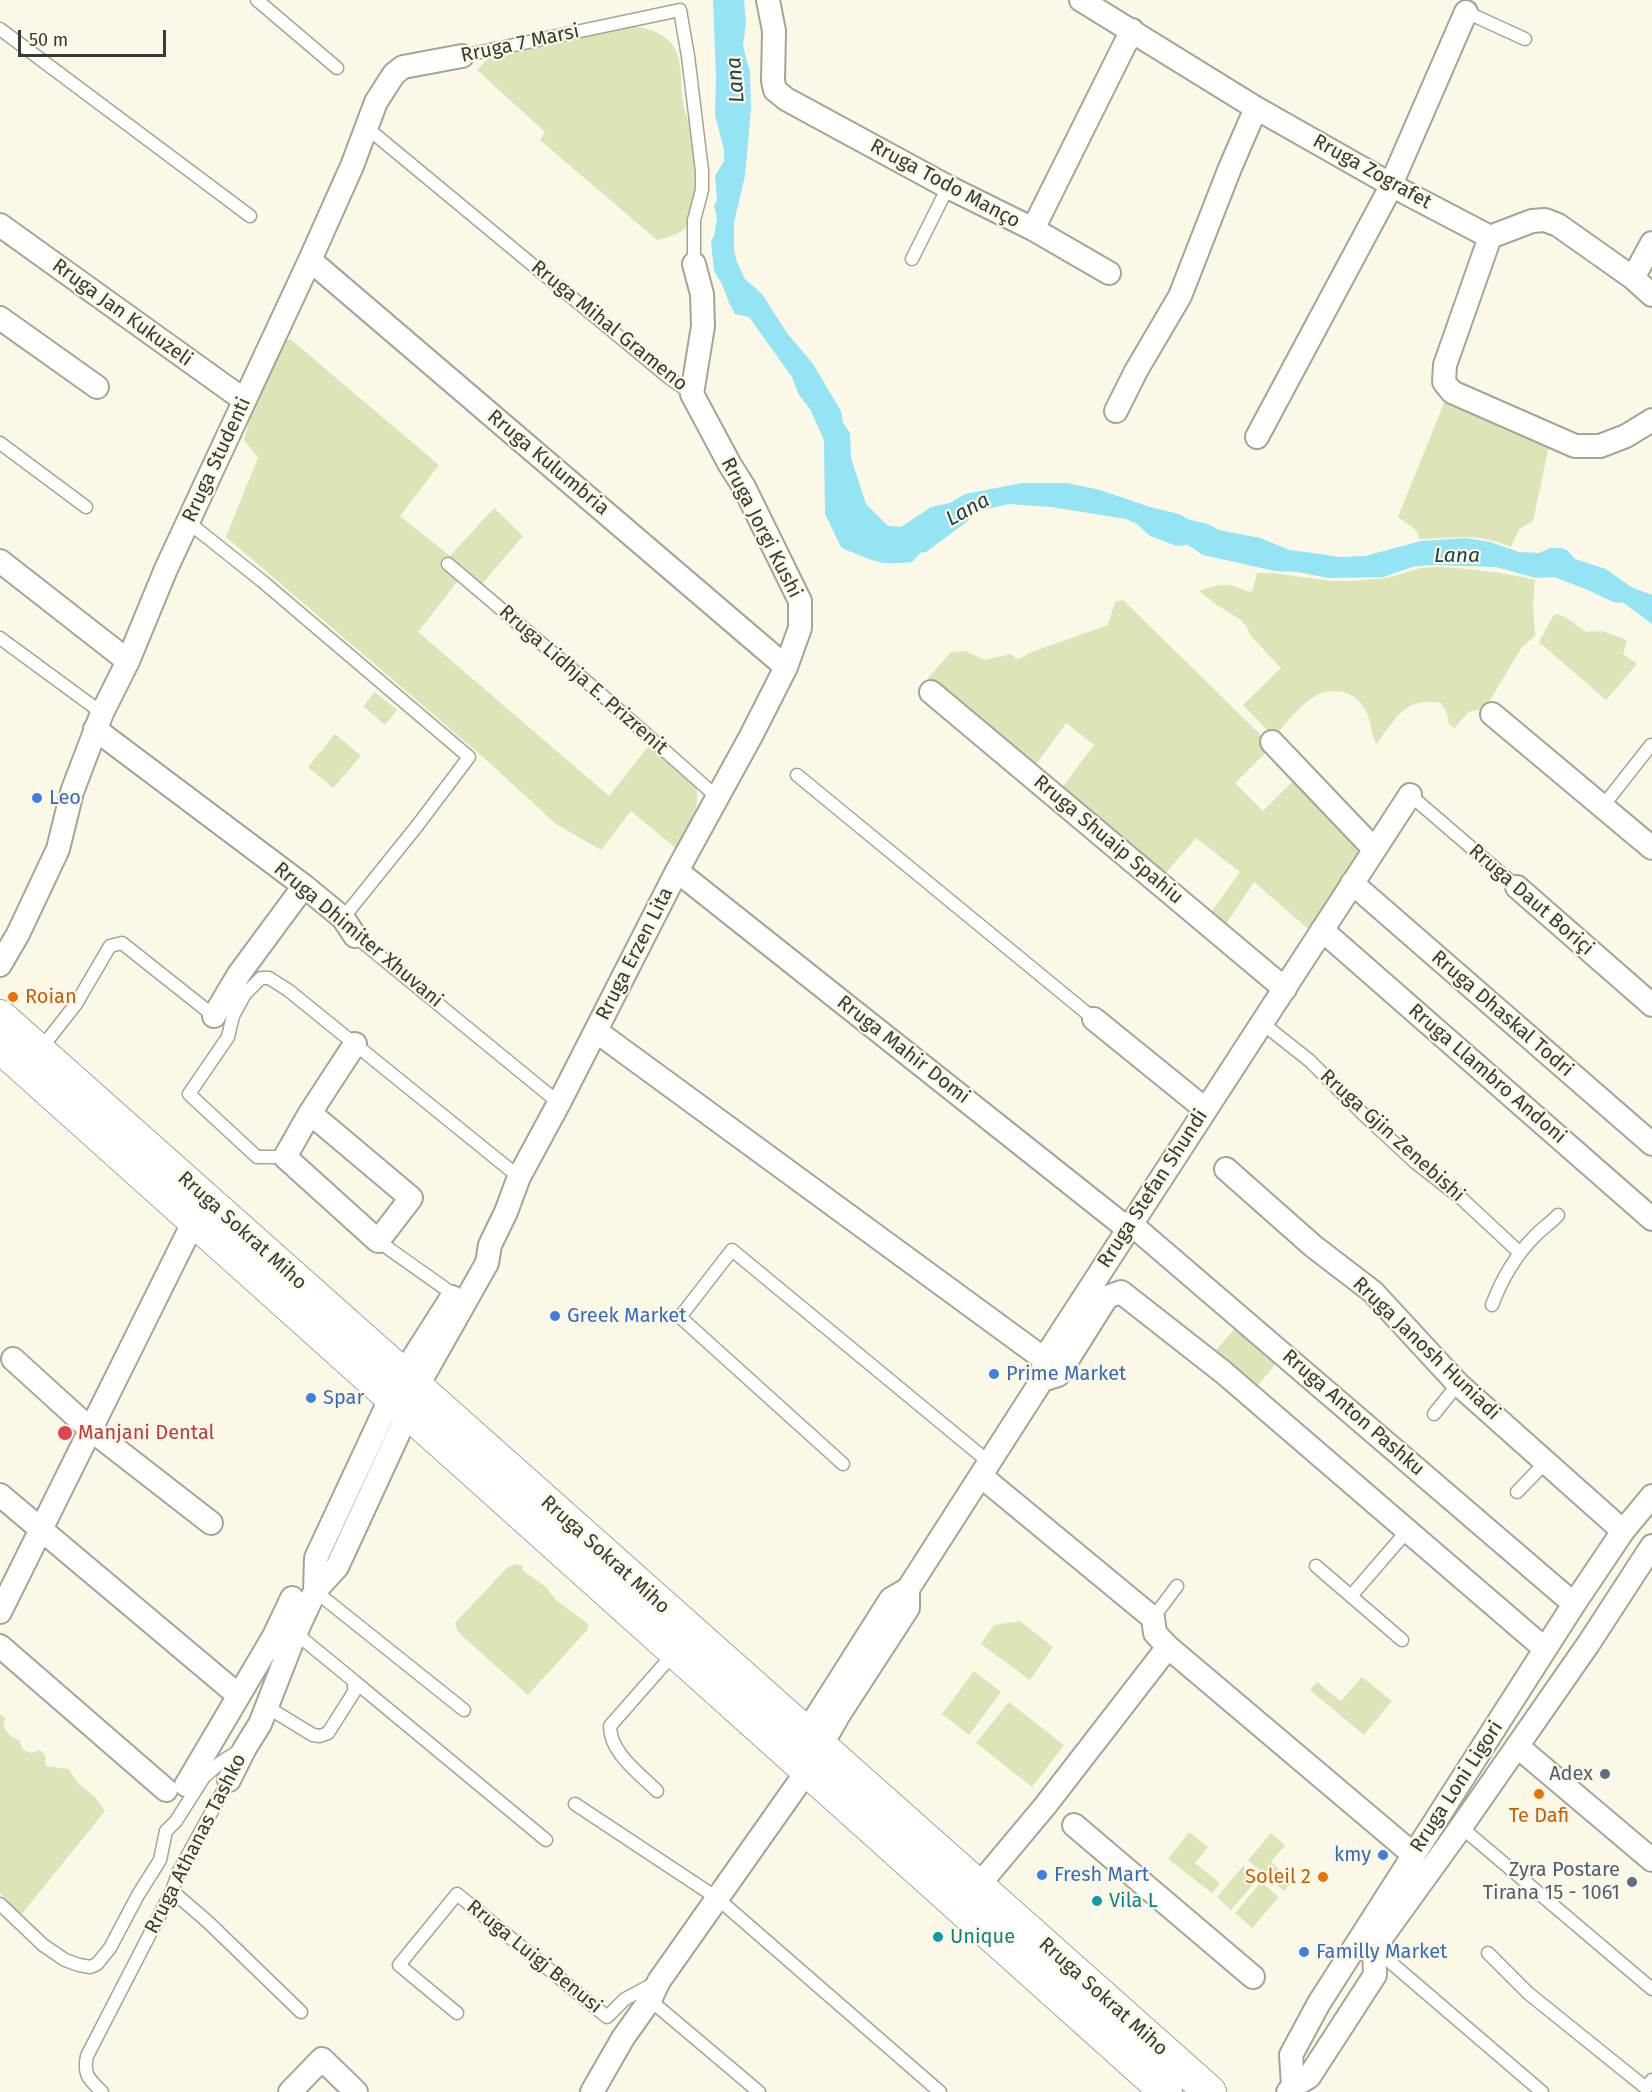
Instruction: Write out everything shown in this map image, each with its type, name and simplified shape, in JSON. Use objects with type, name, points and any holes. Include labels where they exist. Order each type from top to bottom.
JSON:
[{"type":"main road","name":"Rruga Sokrat Miho","points":[[0,1016],[405,1393],[675,1652],[811,1750],[1166,2092]]},
{"type":"main road","name":"Rruga Sokrat Miho","points":[[0,1047],[194,1221],[405,1393],[811,1750],[977,1885],[1210,2092]]},
{"type":"street","name":"Rruga Todo Manço","points":[[768,0],[774,31],[773,81],[775,90],[786,99],[948,187],[1033,229],[1131,30]]},
{"type":"street","name":"Rruga Zografet","points":[[1081,0],[1105,6],[1131,30],[1257,108],[1490,237]]},
{"type":"street","points":[[1257,437],[1391,184],[1466,12]]},
{"type":"street","name":"Rruga 7 Marsi","points":[[376,102],[390,79],[404,67],[462,56]]},
{"type":"street","name":"Rruga Studenti","points":[[0,965],[18,934],[58,849],[63,821],[98,721],[128,661],[188,522],[310,260],[352,166],[376,102]]},
{"type":"street","points":[[1116,411],[1136,371],[1180,296],[1230,168],[1257,108]]},
{"type":"street","points":[[1652,295],[1633,278],[1558,225],[1545,220],[1532,220],[1490,237],[1445,365],[1444,382],[1452,392],[1575,446],[1600,446],[1626,436],[1652,420]]},
{"type":"street","name":"Rruga Jan Kukuzeli","points":[[0,225],[244,400]]},
{"type":"street","points":[[1033,229],[1109,273]]},
{"type":"street","points":[[1633,278],[1652,243]]},
{"type":"street","name":"Rruga Kulumbria","points":[[310,260],[786,667]]},
{"type":"street","name":"Rruga Mihal Grameno","points":[[692,394],[703,326],[702,294],[694,264]]},
{"type":"street","points":[[0,318],[97,387]]},
{"type":"street","name":"Rruga Jorgi Kushi","points":[[692,394],[744,487],[800,601],[800,628],[786,667]]},
{"type":"street","points":[[0,561],[128,661]]},
{"type":"street","name":"Rruga Erzen Lita","points":[[405,1393],[487,1263],[490,1245],[519,1177],[786,667]]},
{"type":"street","name":"Rruga Shuaip Spahiu","points":[[931,692],[1285,989]]},
{"type":"street","points":[[1492,714],[1652,848]]},
{"type":"street","name":"Rruga Dhimiter Xhuvani","points":[[98,721],[304,886],[349,927]]},
{"type":"street","points":[[1272,742],[1374,849]]},
{"type":"street","name":"Rruga Stefan Shundi","points":[[811,1750],[908,1608],[908,1589],[986,1470],[1043,1369],[1129,1226],[1410,795]]},
{"type":"street","name":"Rruga Studenti","points":[[0,940],[46,845],[63,821]]},
{"type":"street","name":"Rruga Mahir Domi","points":[[678,871],[1129,1226]]},
{"type":"street","name":"Rruga Dhaskal Todri","points":[[1352,884],[1652,1144]]},
{"type":"street","points":[[214,1016],[239,974],[304,886]]},
{"type":"street","name":"Rruga Daut Boriçi","points":[[1517,887],[1652,1005]]},
{"type":"street","name":"Rruga Llambro Andoni","points":[[1322,930],[1652,1219]]},
{"type":"street","points":[[1094,1019],[1205,1109]]},
{"type":"street","points":[[596,1031],[1043,1369],[1058,1375],[1107,1297],[1121,1292],[1223,1372],[1545,1649]]},
{"type":"street","points":[[310,1113],[411,1198],[378,1241],[285,1156],[310,1113],[355,1044]]},
{"type":"street","name":"Rruga Janosh Huniadi","points":[[1226,1169],[1313,1246],[1372,1292],[1458,1384],[1623,1531]]},
{"type":"street","points":[[0,1612],[194,1221]]},
{"type":"street","name":"Rruga Anton Pashku","points":[[1129,1226],[1574,1604]]},
{"type":"street","name":"Rruga Erzen Lita","points":[[405,1393],[453,1294],[479,1256],[490,1245]]},
{"type":"street","points":[[13,1359],[90,1429],[211,1523]]},
{"type":"street","name":"Rruga Athanas Tashko","points":[[229,1780],[267,1707],[288,1628],[315,1591],[316,1558],[405,1393]]},
{"type":"street","points":[[986,1470],[1153,1618],[1155,1633],[1168,1647],[1414,1855]]},
{"type":"street","points":[[0,1495],[238,1695]]},
{"type":"street","name":"Rruga Loni Ligori","points":[[1291,2089],[1291,2055],[1319,2003],[1574,1604],[1623,1531],[1651,1500]]},
{"type":"street","name":"Rruga Loni Ligori","points":[[1291,2089],[1309,2077],[1375,1975],[1374,1948],[1589,1643],[1652,1546]]},
{"type":"street","points":[[0,1647],[176,1787],[238,1695],[288,1628],[292,1598]]},
{"type":"street","points":[[977,1885],[1046,1806],[1168,1647]]},
{"type":"street","points":[[1517,1746],[1652,1860]]},
{"type":"street","name":"Rruga Luigj Benusi","points":[[591,2092],[623,2038],[717,1898],[811,1750]]},
{"type":"street","points":[[1074,1825],[1253,1977]]},
{"type":"street","points":[[290,2092],[322,2059],[356,2092]]},
{"type":"lane","points":[[257,0],[337,68]]},
{"type":"lane","name":"Rruga 7 Marsi","points":[[462,56],[680,10]]},
{"type":"lane","name":"Rruga Mihal Grameno","points":[[680,10],[702,171],[702,190],[694,220],[694,264]]},
{"type":"lane","points":[[1466,12],[1525,39]]},
{"type":"lane","points":[[0,29],[249,216]]},
{"type":"lane","name":"Rruga Mihal Grameno","points":[[366,128],[668,377],[692,394]]},
{"type":"lane","points":[[912,259],[948,187]]},
{"type":"lane","points":[[0,443],[86,507]]},
{"type":"lane","points":[[188,522],[262,581],[469,758],[417,826],[349,927]]},
{"type":"lane","name":"Rruga Lidhja E. Prizrenit","points":[[448,564],[594,688],[717,797]]},
{"type":"lane","points":[[0,638],[98,721]]},
{"type":"lane","points":[[1603,806],[1652,745]]},
{"type":"lane","points":[[797,775],[1094,1019]]},
{"type":"lane","name":"Rruga Daut Boriçi","points":[[1410,795],[1517,887]]},
{"type":"lane","name":"Rruga Dhimiter Xhuvani","points":[[349,927],[560,1102]]},
{"type":"lane","points":[[39,1051],[76,1004],[110,946],[122,943],[214,1016]]},
{"type":"lane","points":[[285,1156],[257,1157],[189,1094],[228,1037],[233,1016],[245,994],[261,978],[269,978],[288,990],[519,1177]]},
{"type":"lane","name":"Rruga Gjin Zenebishi","points":[[1262,1023],[1310,1061],[1407,1154],[1462,1199],[1520,1253]]},
{"type":"lane","points":[[1492,1305],[1507,1270],[1535,1235],[1558,1215]]},
{"type":"lane","points":[[378,1241],[453,1294]]},
{"type":"lane","points":[[843,1464],[680,1317],[732,1250],[986,1470]]},
{"type":"lane","points":[[1434,1414],[1458,1384]]},
{"type":"lane","points":[[1517,1492],[1546,1462]]},
{"type":"lane","points":[[1351,1596],[1407,1531]]},
{"type":"lane","points":[[1316,1566],[1402,1640]]},
{"type":"lane","points":[[1153,1618],[1177,1586]]},
{"type":"lane","points":[[292,1598],[315,1591],[464,1710]]},
{"type":"lane","points":[[288,1628],[546,1840]]},
{"type":"lane","points":[[657,1791],[617,1751],[610,1735],[610,1726],[675,1652]]},
{"type":"lane","points":[[267,1707],[313,1735],[320,1736],[328,1733],[354,1692],[354,1681]]},
{"type":"lane","points":[[0,1904],[43,1945],[65,1960],[90,1967],[97,1964],[110,1948],[138,1895],[160,1860],[166,1831],[176,1821],[204,1777],[221,1761],[244,1748]]},
{"type":"lane","name":"Rruga Athanas Tashko","points":[[102,2092],[90,2081],[84,2068],[87,2056],[172,1892],[179,1871],[229,1780]]},
{"type":"lane","points":[[575,1804],[717,1898],[940,2092]]},
{"type":"lane","points":[[1461,1827],[1652,1989]]},
{"type":"lane","points":[[172,1892],[208,1922],[301,2012]]},
{"type":"lane","name":"Rruga Luigj Benusi","points":[[457,2013],[399,1965],[457,1894],[607,2017],[625,1999],[654,1991]]},
{"type":"lane","points":[[1374,1948],[1542,2092]]},
{"type":"lane","points":[[1488,1953],[1528,1993],[1646,2088],[1652,2080]]},
{"type":"lane","points":[[654,1991],[759,2092]]},
{"type":"green space","points":[[636,26],[662,35],[674,47],[679,61],[683,102],[698,162],[697,192],[690,221],[680,232],[657,240],[540,140],[545,132],[477,70],[489,57],[617,28]]},
{"type":"green space","points":[[290,339],[439,465],[400,516],[450,556],[494,508],[523,536],[482,584],[465,572],[418,632],[609,796],[651,743],[697,786],[694,820],[679,851],[631,811],[601,850],[556,824],[483,757],[226,537],[258,458],[244,440],[249,422],[273,357],[280,344]]},
{"type":"green space","points":[[1446,398],[1549,446],[1533,521],[1519,529],[1511,547],[1476,538],[1420,539],[1415,529],[1398,517]]},
{"type":"green space","points":[[1440,567],[1488,571],[1535,580],[1533,606],[1535,636],[1522,647],[1485,708],[1468,712],[1455,728],[1449,724],[1447,713],[1441,703],[1418,703],[1402,711],[1376,744],[1365,709],[1354,697],[1339,691],[1324,693],[1309,700],[1274,737],[1243,705],[1281,668],[1250,635],[1241,620],[1199,591],[1225,585],[1252,592],[1257,573],[1352,581],[1387,578],[1421,568]]},
{"type":"green space","points":[[1123,600],[1272,746],[1235,783],[1263,811],[1297,777],[1366,848],[1315,935],[1254,882],[1222,930],[1207,918],[1240,872],[1196,838],[1161,879],[1058,793],[1094,745],[1066,723],[1032,770],[928,678],[951,652],[965,651],[985,660],[1011,654],[1016,659],[1108,625],[1115,602]]},
{"type":"green space","points":[[1558,614],[1586,632],[1602,631],[1627,640],[1623,654],[1637,664],[1606,700],[1539,642],[1553,616]]},
{"type":"green space","points":[[375,692],[397,710],[385,725],[363,706]]},
{"type":"green space","points":[[335,734],[361,756],[333,788],[308,767]]},
{"type":"green space","points":[[1237,1326],[1278,1361],[1254,1390],[1212,1355]]},
{"type":"green space","points":[[515,1564],[523,1566],[522,1570],[546,1587],[555,1599],[588,1624],[588,1629],[528,1695],[458,1632],[455,1623],[506,1569]]},
{"type":"green space","points":[[1020,1621],[1053,1647],[1030,1680],[981,1644],[994,1625]]},
{"type":"green space","points":[[974,1671],[1001,1692],[969,1735],[942,1714]]},
{"type":"green space","points":[[1362,1677],[1392,1701],[1364,1735],[1310,1690],[1317,1682],[1341,1701]]},
{"type":"green space","points":[[1009,1702],[1064,1745],[1032,1787],[976,1743]]},
{"type":"green space","points":[[0,1714],[6,1719],[3,1722],[6,1731],[19,1740],[23,1750],[31,1753],[40,1750],[45,1755],[46,1766],[68,1769],[105,1811],[21,1915],[0,1893]]},
{"type":"green space","points":[[1189,1832],[1208,1847],[1195,1863],[1220,1883],[1212,1893],[1168,1859]]},
{"type":"green space","points":[[1271,1833],[1285,1845],[1271,1862],[1293,1881],[1284,1891],[1248,1860]]},
{"type":"green space","points":[[1243,1866],[1258,1879],[1231,1910],[1217,1897]]},
{"type":"green space","points":[[1261,1882],[1279,1897],[1252,1928],[1235,1913]]},
{"type":"water","name":"Lana","points":[[713,0],[744,0],[746,23],[743,46],[750,72],[751,109],[745,176],[734,222],[734,250],[737,262],[745,279],[762,294],[787,333],[813,364],[841,411],[843,423],[850,433],[851,458],[866,504],[888,526],[901,527],[931,507],[950,503],[965,494],[1022,483],[1067,483],[1100,490],[1179,514],[1219,530],[1260,538],[1290,550],[1339,557],[1365,556],[1421,541],[1466,538],[1490,542],[1519,552],[1539,553],[1550,548],[1561,548],[1567,550],[1575,559],[1606,569],[1631,587],[1652,595],[1652,624],[1624,603],[1613,602],[1554,577],[1536,578],[1496,567],[1430,565],[1412,567],[1383,577],[1328,578],[1298,572],[1275,571],[1203,555],[1188,545],[1177,546],[1150,536],[1137,524],[1126,519],[1051,507],[1009,504],[978,511],[926,552],[920,553],[912,562],[878,562],[841,547],[825,514],[824,440],[810,409],[799,395],[792,377],[749,317],[735,314],[714,271],[711,241],[717,218],[714,206],[717,200],[715,176],[724,161],[724,150],[715,115]]},
{"type":"place","name":"Leo","points":[[37,798]]},
{"type":"place","name":"Roian","points":[[13,997]]},
{"type":"place","name":"Greek Market","points":[[555,1316]]},
{"type":"place","name":"Prime Market","points":[[994,1374]]},
{"type":"place","name":"Spar","points":[[311,1398]]},
{"type":"place","name":"Manjani Dental","points":[[65,1433]]},
{"type":"place","name":"Adex","points":[[1605,1774]]},
{"type":"place","name":"Te Dafi","points":[[1539,1794]]},
{"type":"place","name":"kmy","points":[[1383,1855]]},
{"type":"place","name":"Fresh Mart","points":[[1042,1875]]},
{"type":"place","name":"Soleil 2","points":[[1323,1877]]},
{"type":"place","name":"Zyra Postare Tirana 15 - 1061","points":[[1632,1882]]},
{"type":"place","name":"Vila L","points":[[1097,1901]]},
{"type":"place","name":"Unique","points":[[938,1937]]},
{"type":"place","name":"Familly Market","points":[[1304,1952]]}]
